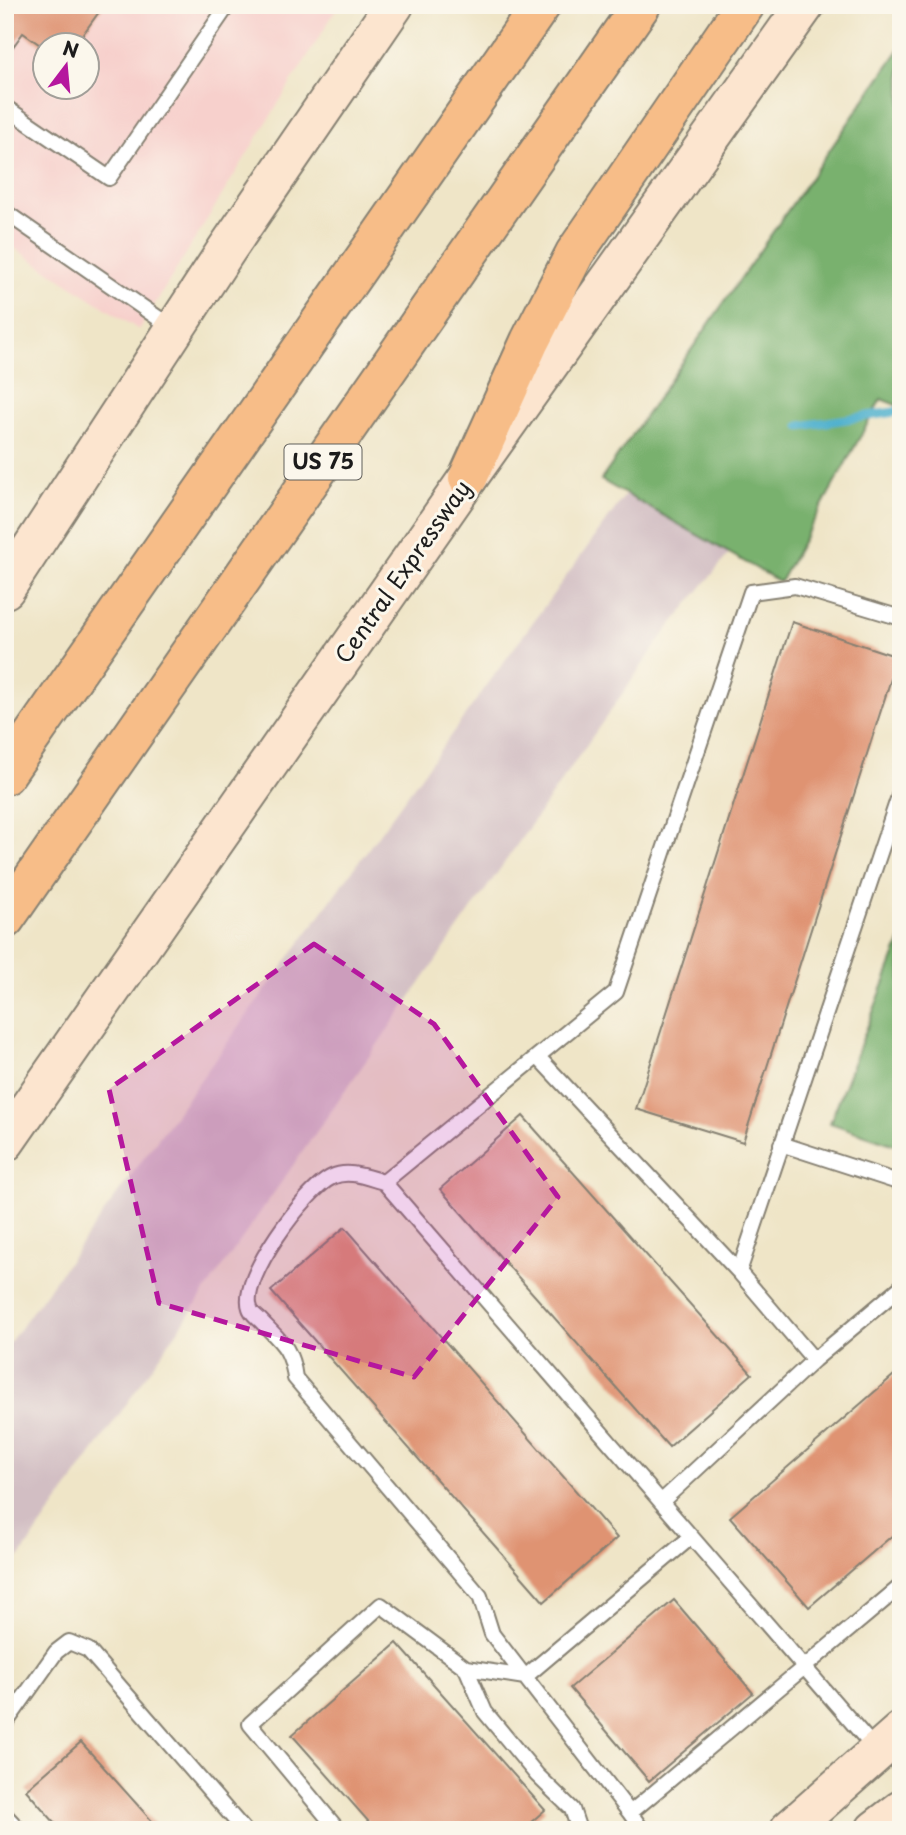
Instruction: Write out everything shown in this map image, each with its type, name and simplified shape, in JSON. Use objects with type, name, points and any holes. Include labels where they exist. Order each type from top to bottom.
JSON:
[{"type":"highway","points":[[5,775],[541,5]]},
{"type":"highway","name":"US 75","points":[[5,919],[641,5]]},
{"type":"highway","points":[[468,478],[530,341],[575,253],[745,5]]},
{"type":"main road","points":[[5,589],[175,329],[394,5]]},
{"type":"main road","name":"Central Expressway","points":[[5,1142],[468,478],[805,5]]},
{"type":"main road","points":[[789,1830],[889,1741]]},
{"type":"main road","points":[[875,1830],[901,1810]]},
{"type":"lane","points":[[5,107],[109,178],[228,5]]},
{"type":"lane","points":[[5,212],[175,329]]},
{"type":"lane","points":[[384,1182],[616,992],[751,592],[794,586],[901,618]]},
{"type":"lane","points":[[739,1272],[901,790]]},
{"type":"lane","points":[[538,1057],[739,1272],[814,1360]]},
{"type":"lane","points":[[781,1144],[901,1183]]},
{"type":"lane","points":[[642,1830],[492,1634],[480,1596],[295,1378],[292,1354],[250,1309],[249,1289],[256,1269],[312,1191],[334,1176],[354,1174],[384,1182],[805,1668],[889,1741]]},
{"type":"lane","points":[[661,1502],[814,1360],[901,1287]]},
{"type":"lane","points":[[338,1830],[250,1724],[381,1605],[466,1668],[525,1677],[691,1537]]},
{"type":"lane","points":[[630,1813],[901,1586]]},
{"type":"lane","points":[[5,1724],[56,1652],[69,1642],[88,1650],[244,1830]]},
{"type":"lane","points":[[466,1668],[485,1712],[537,1775],[572,1809],[579,1830]]},
{"type":"lane","points":[[5,1815],[19,1830]]},
{"type":"highlighted area","points":[[314,944],[434,1024],[558,1197],[414,1377],[159,1303],[109,1089]]},
{"type":"shaded area","points":[[5,5],[339,5],[139,330],[5,242]]},
{"type":"shaded area","points":[[901,171],[901,341],[664,634],[5,1578],[5,1349],[626,494]]},
{"type":"green space","points":[[901,47],[901,407],[881,399],[780,582],[601,480]]},
{"type":"green space","points":[[901,940],[901,1147],[830,1123]]},
{"type":"building","points":[[5,5],[104,5],[84,32],[32,32],[32,39],[23,33],[12,48],[5,43]]},
{"type":"building","points":[[792,622],[898,657],[743,1142],[636,1109]]},
{"type":"building","points":[[523,1116],[752,1374],[669,1447],[440,1189]]},
{"type":"building","points":[[345,1227],[617,1538],[544,1602],[271,1291]]},
{"type":"building","points":[[901,1369],[901,1528],[809,1607],[730,1517]]},
{"type":"building","points":[[674,1600],[753,1693],[649,1781],[570,1688]]},
{"type":"building","points":[[397,1643],[545,1810],[522,1830],[376,1830],[292,1735]]},
{"type":"building","points":[[81,1742],[160,1830],[61,1830],[26,1790]]},
{"type":"waterway","points":[[800,426],[901,411]]}]
